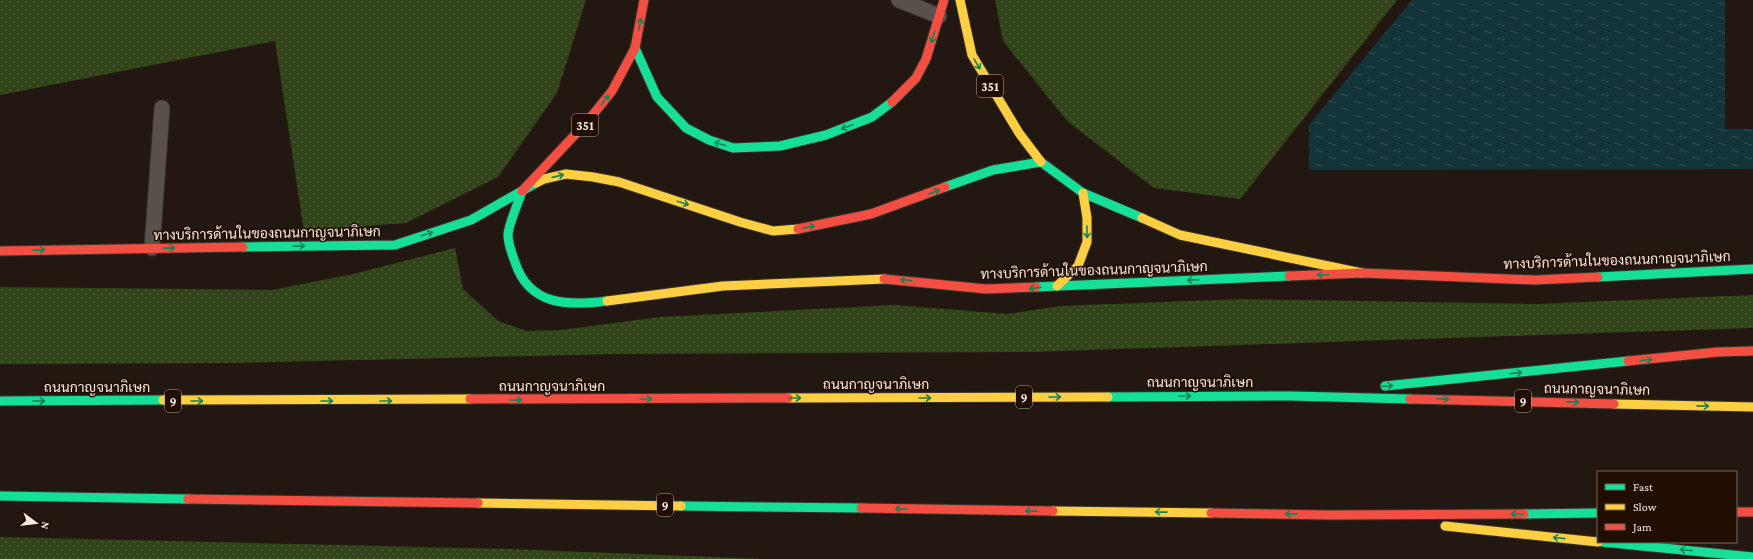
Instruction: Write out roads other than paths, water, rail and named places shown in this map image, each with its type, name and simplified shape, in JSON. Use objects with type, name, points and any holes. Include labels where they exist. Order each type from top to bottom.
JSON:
[{"type":"main road","name":"351","points":[[522,191],[587,122],[612,91],[635,48],[644,0]]},
{"type":"main road","points":[[635,48],[657,98],[686,128],[709,140],[733,148],[780,146],[826,135],[872,117],[895,99],[916,78],[926,59],[944,0]]},
{"type":"main road","name":"351","points":[[960,0],[972,55],[1018,133],[1041,162]]},
{"type":"main road","name":"ทางบริการด้านในของถนนกาญจนาภิเษก","points":[[0,251],[395,245],[471,220],[544,179],[566,174],[619,182],[740,222],[773,231],[804,228],[871,214],[993,170],[1041,162],[1083,193],[1180,235],[1362,274]]},
{"type":"main road","name":"ทางบริการด้านในของถนนกาญจนาภิเษก","points":[[522,191],[508,234],[511,251],[517,269],[528,287],[543,298],[582,304],[723,286],[892,279],[986,290],[1362,274],[1535,280],[1753,269]]},
{"type":"main road","points":[[1057,286],[1078,266],[1087,242],[1087,218],[1083,193]]},
{"type":"main road","points":[[1379,387],[1718,352],[1753,350]]},
{"type":"main road","points":[[1292,396],[1363,388]]},
{"type":"main road","name":"ถนนกาญจนาภิเษก","points":[[0,401],[1292,396],[1753,407]]},
{"type":"main road","name":"9","points":[[0,496],[1330,515],[1597,513]]},
{"type":"main road","points":[[1737,512],[1753,512]]},
{"type":"main road","points":[[1330,515],[1597,542]]},
{"type":"main road","points":[[1612,543],[1753,557]]},
{"type":"lane","points":[[899,0],[939,16]]},
{"type":"lane","points":[[152,248],[162,108]]},
{"type":"water","points":[[1412,0],[1725,0],[1725,129],[1753,129],[1753,169],[1309,170],[1309,125]]}]
